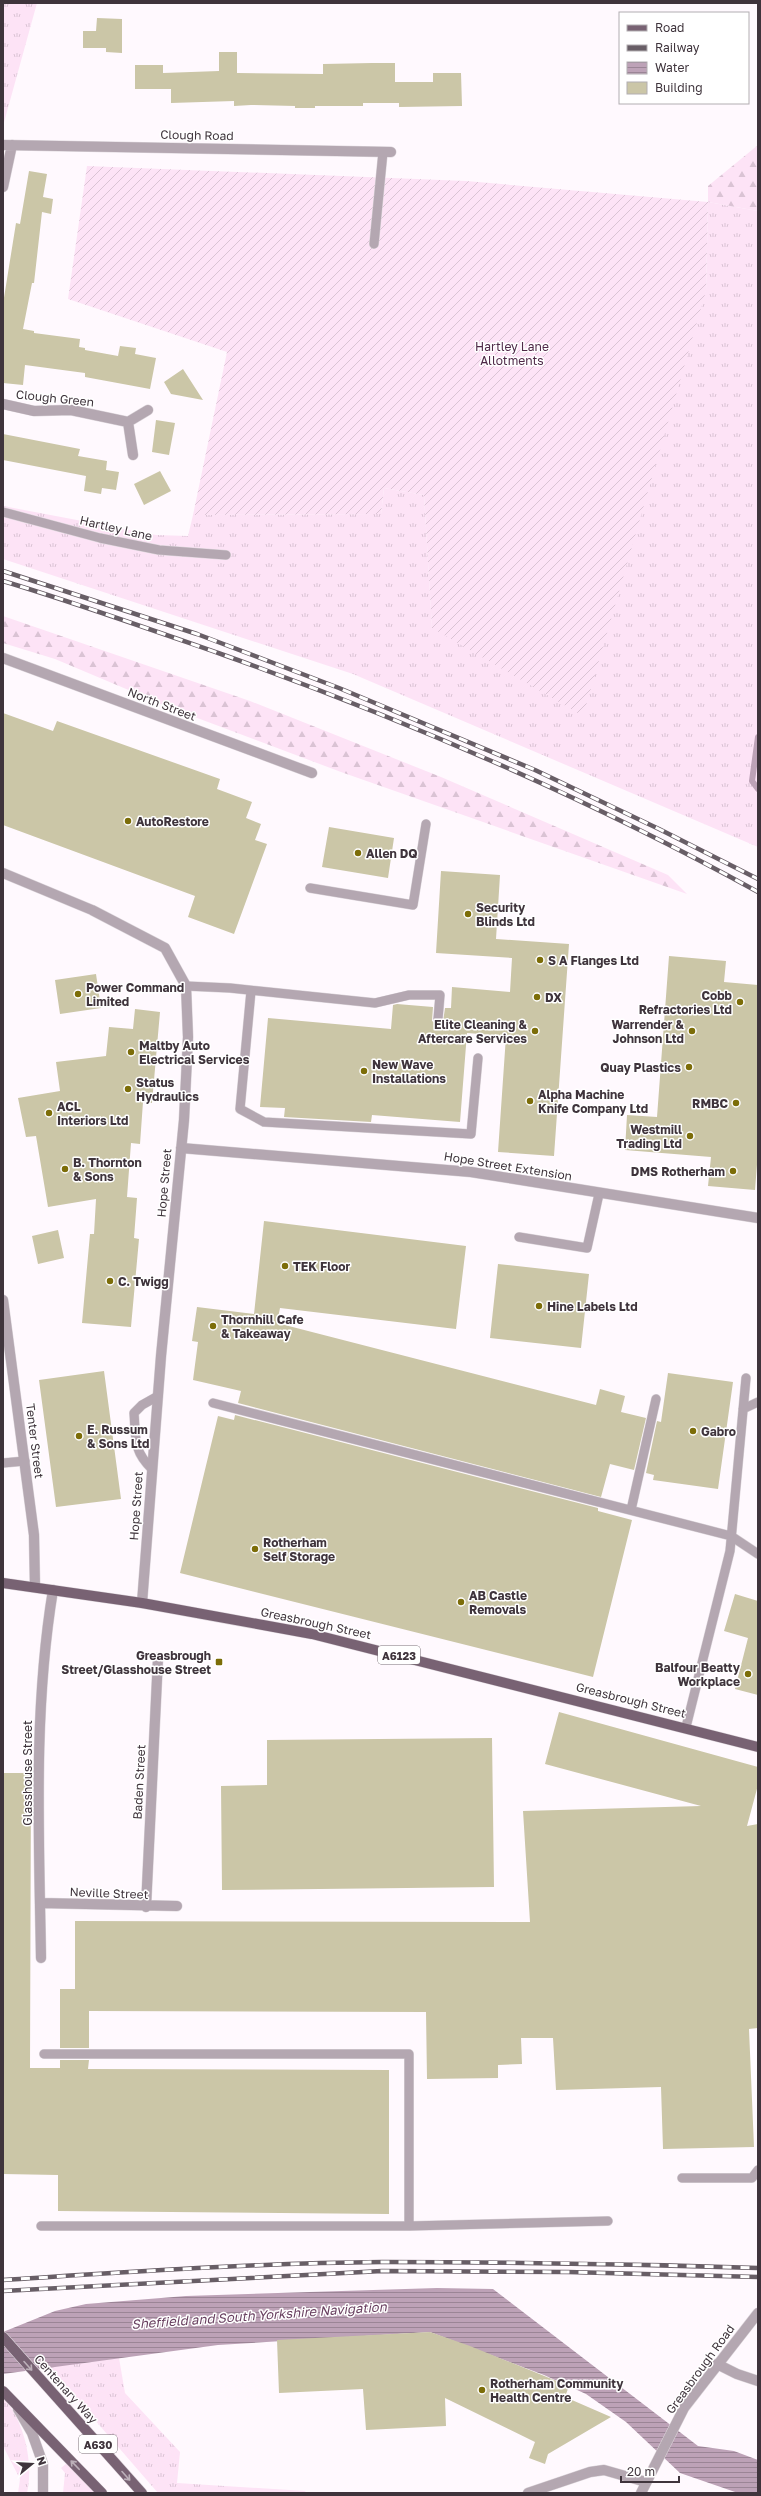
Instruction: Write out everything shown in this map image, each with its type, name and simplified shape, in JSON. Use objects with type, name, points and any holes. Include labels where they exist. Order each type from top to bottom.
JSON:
[{"type":"main road","name":"Greasbrough Street","points":[[3,1583],[142,1603],[312,1634],[686,1727],[758,1747]]},
{"type":"main road","name":"Centenary Way","points":[[3,2337],[142,2493]]},
{"type":"main road","name":"A630","points":[[7,2394],[102,2493]]},
{"type":"street","name":"Clough Road","points":[[8,145],[387,152]]},
{"type":"street","points":[[3,187],[8,145]]},
{"type":"street","name":"Clough Green","points":[[3,404],[34,411],[71,410],[128,422]]},
{"type":"street","points":[[133,455],[128,422],[148,410]]},
{"type":"street","name":"North Street","points":[[3,658],[312,774]]},
{"type":"street","name":"Hope Street","points":[[3,873],[92,910],[165,948],[186,986],[188,1037],[181,1148],[158,1396],[142,1603]]},
{"type":"street","name":"Hope Street Extension","points":[[181,1148],[471,1172],[599,1194],[758,1218]]},
{"type":"street","name":"Tenter Street","points":[[3,1300],[34,1535],[35,1587]]},
{"type":"street","name":"Glasshouse Street","points":[[41,1958],[39,1753],[41,1674],[52,1590]]},
{"type":"street","name":"Baden Street","points":[[146,1907],[158,1658]]},
{"type":"street","name":"Neville Street","points":[[40,1903],[146,1907],[177,1906]]},
{"type":"street","name":"Greasbrough Road","points":[[641,2493],[656,2460],[684,2408],[758,2313]]},
{"type":"street","points":[[717,2364],[737,2374],[758,2380]]},
{"type":"street","points":[[7,2394],[32,2433],[43,2464],[42,2493]]},
{"type":"street","points":[[528,2493],[590,2472],[604,2470],[646,2482]]},
{"type":"lane","points":[[374,244],[387,152]]},
{"type":"lane","name":"Hartley Lane","points":[[3,512],[100,538],[159,550],[226,555]]},
{"type":"lane","points":[[310,888],[413,905],[426,824]]},
{"type":"lane","points":[[186,986],[375,1003],[409,995],[440,995],[438,1019]]},
{"type":"lane","points":[[251,991],[240,1108],[264,1122],[472,1134],[478,1058]]},
{"type":"lane","points":[[520,1237],[587,1248],[599,1194]]},
{"type":"lane","points":[[686,1727],[730,1551],[746,1378]]},
{"type":"lane","points":[[152,1469],[142,1460],[136,1449],[134,1413],[142,1405],[158,1396]]},
{"type":"lane","points":[[631,1510],[656,1399]]},
{"type":"lane","points":[[744,1409],[758,1402]]},
{"type":"lane","points":[[213,1403],[731,1536],[758,1554]]},
{"type":"lane","points":[[3,1463],[25,1461]]},
{"type":"lane","points":[[44,2054],[409,2054],[409,2226]]},
{"type":"lane","points":[[682,2178],[752,2178],[758,2170]]},
{"type":"lane","points":[[41,2226],[409,2226],[608,2221]]},
{"type":"green space","points":[[3,3],[37,3],[3,126]]},
{"type":"green space","points":[[758,145],[758,211],[708,202],[708,186]]},
{"type":"green space","name":"Hartley Lane Allotments","points":[[87,166],[466,181],[708,202],[706,291],[583,716],[432,628],[424,495],[384,488],[381,514],[193,515],[227,352],[68,299]]},
{"type":"green space","points":[[708,202],[758,211],[758,847],[353,674],[3,559],[3,506],[156,535],[188,536],[193,515],[381,514],[384,488],[424,495],[432,628],[706,291]]},
{"type":"green space","points":[[3,616],[250,701],[441,777],[668,875],[687,894],[341,772],[176,710],[55,659],[3,643]]},
{"type":"green space","points":[[119,2358],[125,2393],[180,2452],[177,2483],[306,2491],[303,2493],[158,2493],[49,2367]]},
{"type":"green space","points":[[3,2397],[17,2418],[26,2442],[29,2468],[27,2493],[18,2493],[20,2479],[3,2446]]},
{"type":"green space","points":[[67,2463],[95,2493],[63,2493],[65,2473],[61,2468]]},
{"type":"water","name":"Sheffield and South Yorkshire Navigation","points":[[437,2288],[493,2289],[698,2446],[734,2451],[758,2460],[758,2493],[738,2493],[680,2473],[626,2422],[586,2394],[544,2375],[430,2332],[218,2345],[3,2374],[3,2332],[55,2311],[86,2304],[186,2296]]},
{"type":"building","points":[[97,18],[122,19],[122,53],[106,52],[106,48],[83,48],[83,31],[96,31]]},
{"type":"building","points":[[219,52],[237,52],[237,73],[323,74],[323,64],[395,63],[395,82],[433,82],[433,73],[461,73],[462,106],[399,107],[399,103],[363,103],[363,106],[315,106],[315,108],[295,108],[295,106],[234,106],[234,101],[171,103],[171,89],[135,89],[135,65],[163,65],[163,73],[219,71]]},
{"type":"building","points":[[29,171],[47,174],[43,197],[53,199],[51,214],[42,212],[34,283],[32,283],[23,329],[34,331],[34,333],[80,339],[79,347],[85,348],[85,350],[118,356],[120,346],[136,348],[135,354],[156,358],[150,389],[85,377],[85,373],[25,365],[23,385],[3,383],[3,304],[16,223],[20,224]]},
{"type":"building","points":[[183,369],[203,400],[171,394],[164,382]]},
{"type":"building","points":[[156,420],[175,423],[169,455],[152,452]]},
{"type":"building","points":[[3,434],[80,449],[78,456],[107,461],[106,470],[119,472],[116,490],[102,488],[101,494],[84,491],[86,476],[3,460]]},
{"type":"building","points":[[160,471],[171,491],[144,505],[134,484]]},
{"type":"building","name":"AutoRestore","points":[[3,713],[53,731],[57,721],[220,779],[217,789],[252,802],[246,818],[261,824],[255,840],[267,844],[234,934],[188,917],[195,896],[3,825]]},
{"type":"building","name":"Allen DQ","points":[[329,827],[394,838],[388,878],[322,867]]},
{"type":"building","points":[[441,871],[500,875],[496,939],[569,944],[554,1156],[498,1152],[506,1036],[467,1033],[460,1122],[372,1115],[371,1122],[284,1117],[285,1108],[260,1107],[268,1018],[391,1029],[393,1005],[397,1004],[433,1007],[432,1021],[438,1025],[443,1022],[445,1008],[451,1008],[452,987],[510,992],[512,958],[436,953]]},
{"type":"building","points":[[669,956],[726,961],[724,982],[758,985],[758,1152],[755,1190],[708,1186],[711,1157],[625,1150],[627,1115],[657,1117]]},
{"type":"building","name":"Power Command Limited","points":[[96,974],[101,1008],[60,1014],[55,980]]},
{"type":"building","points":[[135,1009],[160,1012],[152,1103],[143,1102],[140,1144],[131,1143],[127,1197],[137,1198],[134,1238],[139,1239],[131,1327],[82,1323],[90,1234],[94,1234],[96,1199],[48,1207],[36,1136],[26,1137],[18,1098],[60,1091],[56,1062],[106,1056],[109,1027],[133,1029]]},
{"type":"building","points":[[264,1221],[466,1246],[456,1329],[280,1308],[277,1323],[596,1405],[600,1389],[625,1396],[621,1412],[646,1418],[634,1470],[610,1464],[601,1497],[238,1403],[241,1391],[193,1380],[198,1342],[192,1341],[197,1307],[254,1314]]},
{"type":"building","points":[[58,1230],[64,1258],[38,1264],[32,1236]]},
{"type":"building","name":"Hine Labels Ltd","points":[[498,1264],[589,1274],[581,1348],[490,1338]]},
{"type":"building","name":"E. Russum & Sons Ltd","points":[[104,1371],[121,1499],[56,1507],[39,1380]]},
{"type":"building","name":"Gabro","points":[[668,1373],[733,1382],[718,1489],[653,1480],[654,1475],[646,1473],[657,1421],[661,1422]]},
{"type":"building","points":[[235,1415],[598,1508],[598,1511],[632,1520],[593,1677],[180,1573],[218,1416],[234,1420]]},
{"type":"building","points":[[735,1594],[758,1601],[758,1695],[735,1689],[748,1638],[724,1631]]},
{"type":"building","points":[[559,1712],[758,1767],[758,1785],[747,1826],[758,1824],[758,2028],[749,2029],[754,2147],[663,2149],[661,2087],[556,2090],[553,2038],[521,2038],[522,2064],[498,2065],[498,2078],[427,2079],[426,2012],[89,2011],[89,2048],[60,2048],[60,1989],[75,1989],[75,1921],[530,1922],[523,1811],[701,1806],[545,1764]]},
{"type":"building","points":[[492,1738],[494,1887],[222,1890],[221,1786],[267,1785],[267,1740]]},
{"type":"building","points":[[3,1773],[31,1773],[30,2068],[60,2068],[60,2060],[89,2060],[88,2069],[389,2070],[389,2214],[58,2211],[58,2175],[3,2174]]},
{"type":"building","name":"Rotherham Community Health Centre","points":[[430,2332],[470,2346],[569,2386],[565,2397],[611,2417],[548,2454],[545,2464],[529,2458],[535,2442],[445,2398],[446,2426],[366,2430],[363,2389],[279,2393],[277,2340]]},
{"type":"waterway","points":[[758,737],[752,781],[758,789]]},
{"type":"railway","points":[[3,571],[197,634],[339,688],[535,770],[659,829],[758,879]]},
{"type":"railway","points":[[3,581],[85,607],[221,654],[290,679],[427,733],[561,792],[628,824],[758,892]]},
{"type":"railway","points":[[3,2280],[192,2268],[382,2262],[664,2265],[758,2268]]},
{"type":"railway","points":[[3,2291],[382,2271],[568,2272],[758,2277]]},
{"type":"place","name":"AutoRestore","points":[[128,821]]},
{"type":"place","name":"Allen DQ","points":[[358,853]]},
{"type":"place","name":"Security Blinds Ltd","points":[[468,914]]},
{"type":"place","name":"S A Flanges Ltd","points":[[540,960]]},
{"type":"place","name":"Power Command Limited","points":[[78,994]]},
{"type":"place","name":"DX","points":[[537,997]]},
{"type":"place","name":"Cobb Refractories Ltd","points":[[740,1002]]},
{"type":"place","name":"Elite Cleaning & Aftercare Services","points":[[535,1031]]},
{"type":"place","name":"Warrender & Johnson Ltd","points":[[692,1031]]},
{"type":"place","name":"Maltby Auto Electrical Services","points":[[131,1052]]},
{"type":"place","name":"Quay Plastics","points":[[689,1067]]},
{"type":"place","name":"New Wave Installations","points":[[364,1071]]},
{"type":"place","name":"Status Hydraulics","points":[[128,1089]]},
{"type":"place","name":"Alpha Machine Knife Company Ltd","points":[[530,1101]]},
{"type":"place","name":"RMBC","points":[[736,1103]]},
{"type":"place","name":"ACL Interiors Ltd","points":[[49,1113]]},
{"type":"place","name":"Westmill Trading Ltd","points":[[690,1136]]},
{"type":"place","name":"B. Thornton & Sons","points":[[65,1169]]},
{"type":"place","name":"DMS Rotherham","points":[[733,1171]]},
{"type":"place","name":"TEK Floor","points":[[285,1266]]},
{"type":"place","name":"C. Twigg","points":[[110,1281]]},
{"type":"place","name":"Hine Labels Ltd","points":[[539,1306]]},
{"type":"place","name":"Thornhill Cafe & Takeaway","points":[[213,1326]]},
{"type":"place","name":"Gabro","points":[[693,1431]]},
{"type":"place","name":"E. Russum & Sons Ltd","points":[[79,1436]]},
{"type":"place","name":"Rotherham Self Storage","points":[[255,1549]]},
{"type":"place","name":"AB Castle Removals","points":[[461,1602]]},
{"type":"place","name":"Greasbrough Street/Glasshouse Street","points":[[219,1662]]},
{"type":"place","name":"Balfour Beatty Workplace","points":[[748,1674]]},
{"type":"place","name":"Rotherham Community Health Centre","points":[[482,2390]]}]
